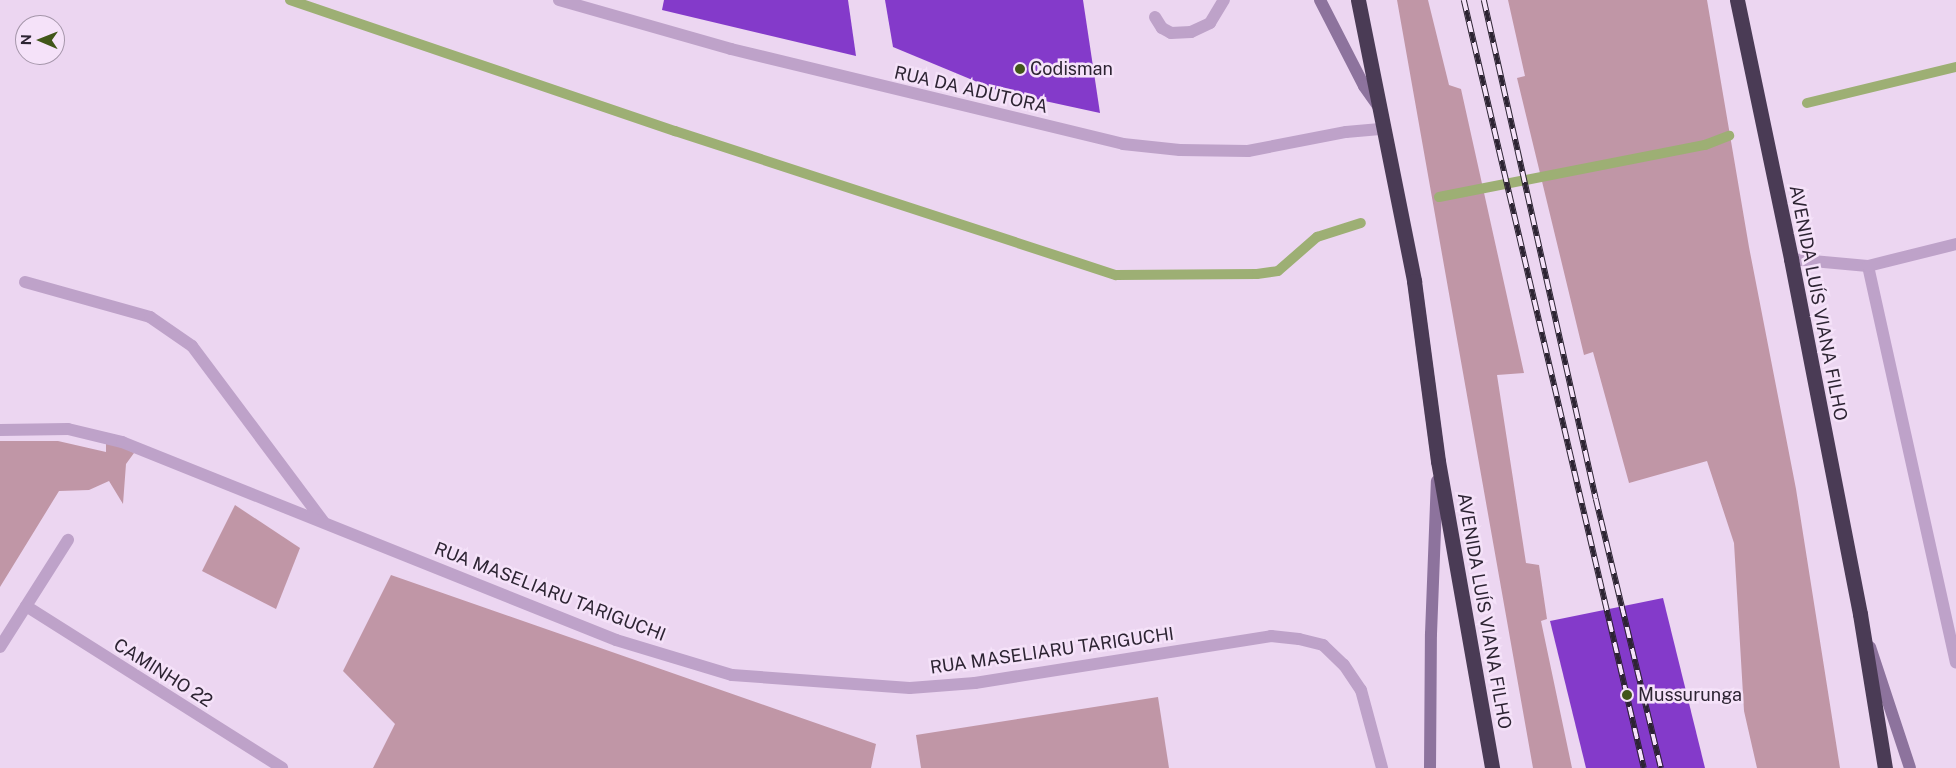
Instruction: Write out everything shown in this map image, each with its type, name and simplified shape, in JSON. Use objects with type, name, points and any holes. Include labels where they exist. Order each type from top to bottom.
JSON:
[{"type":"highway","name":"AVENIDA LUÍS VIANA FILHO","points":[[1358,0],[1382,129],[1414,281],[1438,461],[1492,768]]},
{"type":"highway","name":"AVENIDA LUÍS VIANA FILHO","points":[[1736,0],[1791,260],[1860,614],[1885,768]]},
{"type":"main road","name":"AVENIDA LUÍS VIANA FILHO","points":[[1320,0],[1364,86],[1378,106]]},
{"type":"main road","name":"AVENIDA LUÍS VIANA FILHO","points":[[1430,768],[1431,634],[1438,461]]},
{"type":"main road","name":"AVENIDA LUÍS VIANA FILHO","points":[[1860,614],[1910,768]]},
{"type":"street","name":"RUA DA ADUTORA","points":[[559,0],[731,50],[1123,144],[1180,150],[1248,151],[1346,132],[1382,129]]},
{"type":"street","points":[[1155,17],[1162,28],[1171,33],[1191,32],[1210,23],[1224,0]]},
{"type":"street","points":[[1791,260],[1868,266],[1956,244]]},
{"type":"street","points":[[1868,266],[1956,662]]},
{"type":"street","points":[[25,282],[150,317],[192,346],[323,521]]},
{"type":"street","name":"RUA MASELIARU TARIGUCHI","points":[[0,430],[68,429],[122,442],[616,640],[732,675],[910,688],[975,683],[1271,636],[1299,639],[1323,645],[1344,665],[1361,690],[1382,768]]},
{"type":"street","points":[[0,647],[68,540]]},
{"type":"street","name":"CAMINHO 22","points":[[26,606],[282,768]]},
{"type":"shaded area","points":[[1397,0],[1428,0],[1449,85],[1461,89],[1524,373],[1497,375],[1526,563],[1539,565],[1547,619],[1541,621],[1572,768],[1533,768]]},
{"type":"shaded area","points":[[1508,0],[1707,0],[1749,247],[1796,489],[1840,768],[1757,768],[1744,711],[1734,543],[1707,461],[1629,483],[1593,352],[1584,355],[1517,78],[1525,76]]},
{"type":"shaded area","points":[[106,438],[134,453],[126,464],[123,504],[109,481],[89,490],[59,491],[0,587],[0,441],[58,441],[106,452]]},
{"type":"shaded area","points":[[235,505],[300,548],[276,609],[202,571]]},
{"type":"shaded area","points":[[391,575],[876,744],[871,768],[373,768],[395,724],[343,671]]},
{"type":"shaded area","points":[[1158,697],[1169,768],[921,768],[916,735]]},
{"type":"building","points":[[664,0],[848,0],[856,56],[662,10]]},
{"type":"building","name":"Codisman","points":[[885,0],[1083,0],[1100,113],[999,91],[893,47]]},
{"type":"building","name":"Mussurunga","points":[[1663,598],[1705,768],[1586,768],[1550,621]]},
{"type":"waterway","points":[[290,0],[675,131],[1116,275],[1257,274],[1278,271],[1317,237],[1361,223]]},
{"type":"waterway","points":[[1807,103],[1956,67]]},
{"type":"waterway","points":[[1439,197],[1705,145],[1729,136]]},
{"type":"railway","points":[[1464,0],[1644,768]]},
{"type":"railway","points":[[1484,0],[1596,499],[1661,768]]},
{"type":"place","name":"Codisman","points":[[1020,69]]},
{"type":"place","name":"Mussurunga","points":[[1627,695]]}]
